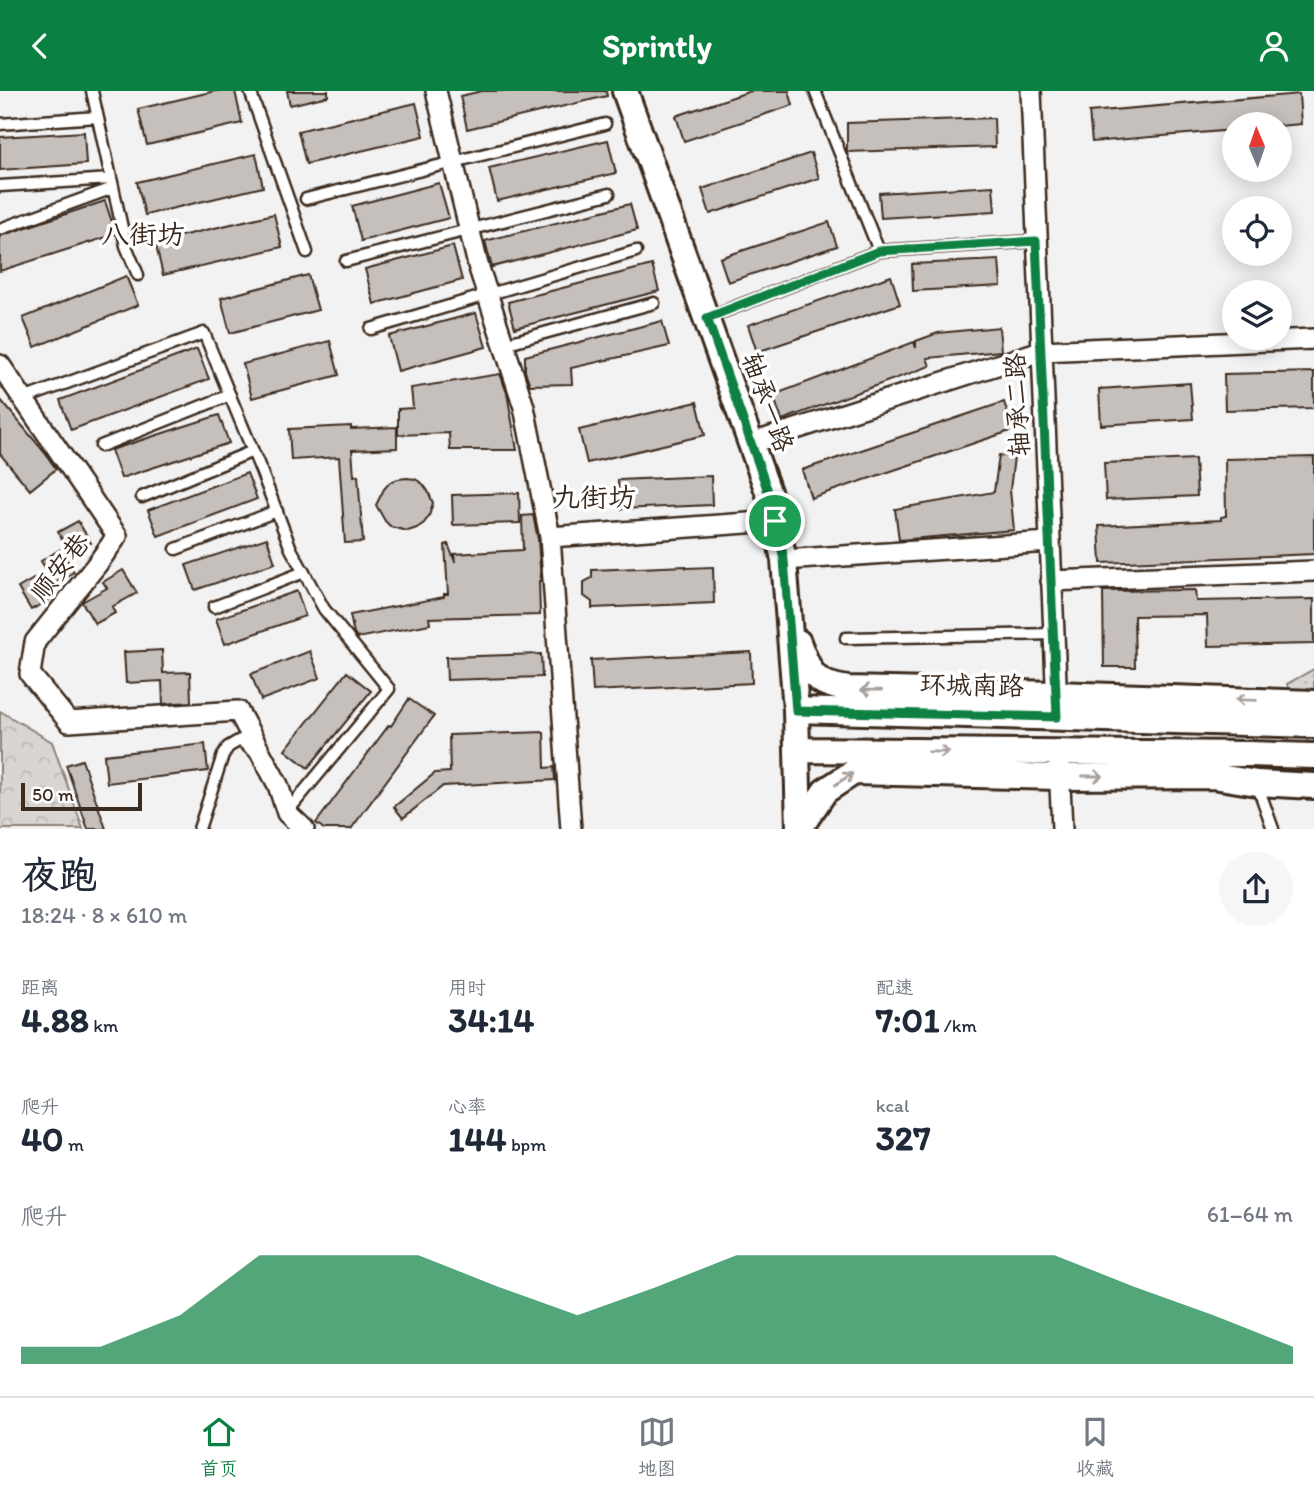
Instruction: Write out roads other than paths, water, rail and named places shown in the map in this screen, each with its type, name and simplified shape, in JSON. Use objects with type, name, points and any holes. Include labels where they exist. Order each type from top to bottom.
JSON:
[{"type":"street","points":[[436,91],[478,265],[524,407],[550,537],[570,829]]},
{"type":"street","name":"轴承一路","points":[[625,91],[771,500],[784,560],[796,711],[799,829]]},
{"type":"street","name":"轴承二路","points":[[1031,91],[1057,705]]},
{"type":"street","points":[[752,443],[1041,351],[1314,339]]},
{"type":"street","name":"顺安巷","points":[[0,365],[117,535],[35,642],[30,674],[69,722],[238,711],[278,785],[287,813],[303,829]]},
{"type":"street","points":[[550,537],[775,521]]},
{"type":"street","points":[[784,560],[1050,542]]},
{"type":"street","points":[[1051,581],[1314,571]]},
{"type":"street","points":[[788,616],[810,672],[828,686],[1057,705],[1314,703]]},
{"type":"street","name":"环城南路","points":[[796,711],[1057,705],[1132,721],[1314,726]]},
{"type":"street","points":[[797,750],[1059,765],[1314,786]]},
{"type":"street","points":[[799,829],[825,791],[854,772],[1314,756]]},
{"type":"street","points":[[1059,765],[1062,829]]},
{"type":"lane","points":[[92,91],[126,246],[138,275]]},
{"type":"lane","points":[[250,91],[307,252]]},
{"type":"lane","points":[[815,91],[879,251]]},
{"type":"lane","points":[[0,124],[97,117]]},
{"type":"lane","points":[[306,199],[605,124]]},
{"type":"lane","points":[[0,186],[112,183]]},
{"type":"lane","points":[[0,229],[112,183]]},
{"type":"lane","points":[[346,261],[609,194]]},
{"type":"lane","points":[[707,318],[879,251],[1036,241]]},
{"type":"lane","points":[[371,329],[636,251]]},
{"type":"lane","points":[[504,344],[654,303]]},
{"type":"lane","points":[[23,399],[204,333],[291,549],[324,609],[389,689],[287,813]]},
{"type":"lane","points":[[101,446],[230,395]]},
{"type":"lane","points":[[142,497],[253,451]]},
{"type":"lane","points":[[176,549],[277,512]]},
{"type":"lane","points":[[214,607],[304,572]]},
{"type":"lane","points":[[846,638],[1054,634]]},
{"type":"lane","points":[[199,829],[228,747],[240,740],[267,765]]},
{"type":"lane","points":[[1257,783],[1273,829]]},
{"type":"district","name":"八街坊","points":[[143,234]]},
{"type":"district","name":"九街坊","points":[[594,497]]}]
